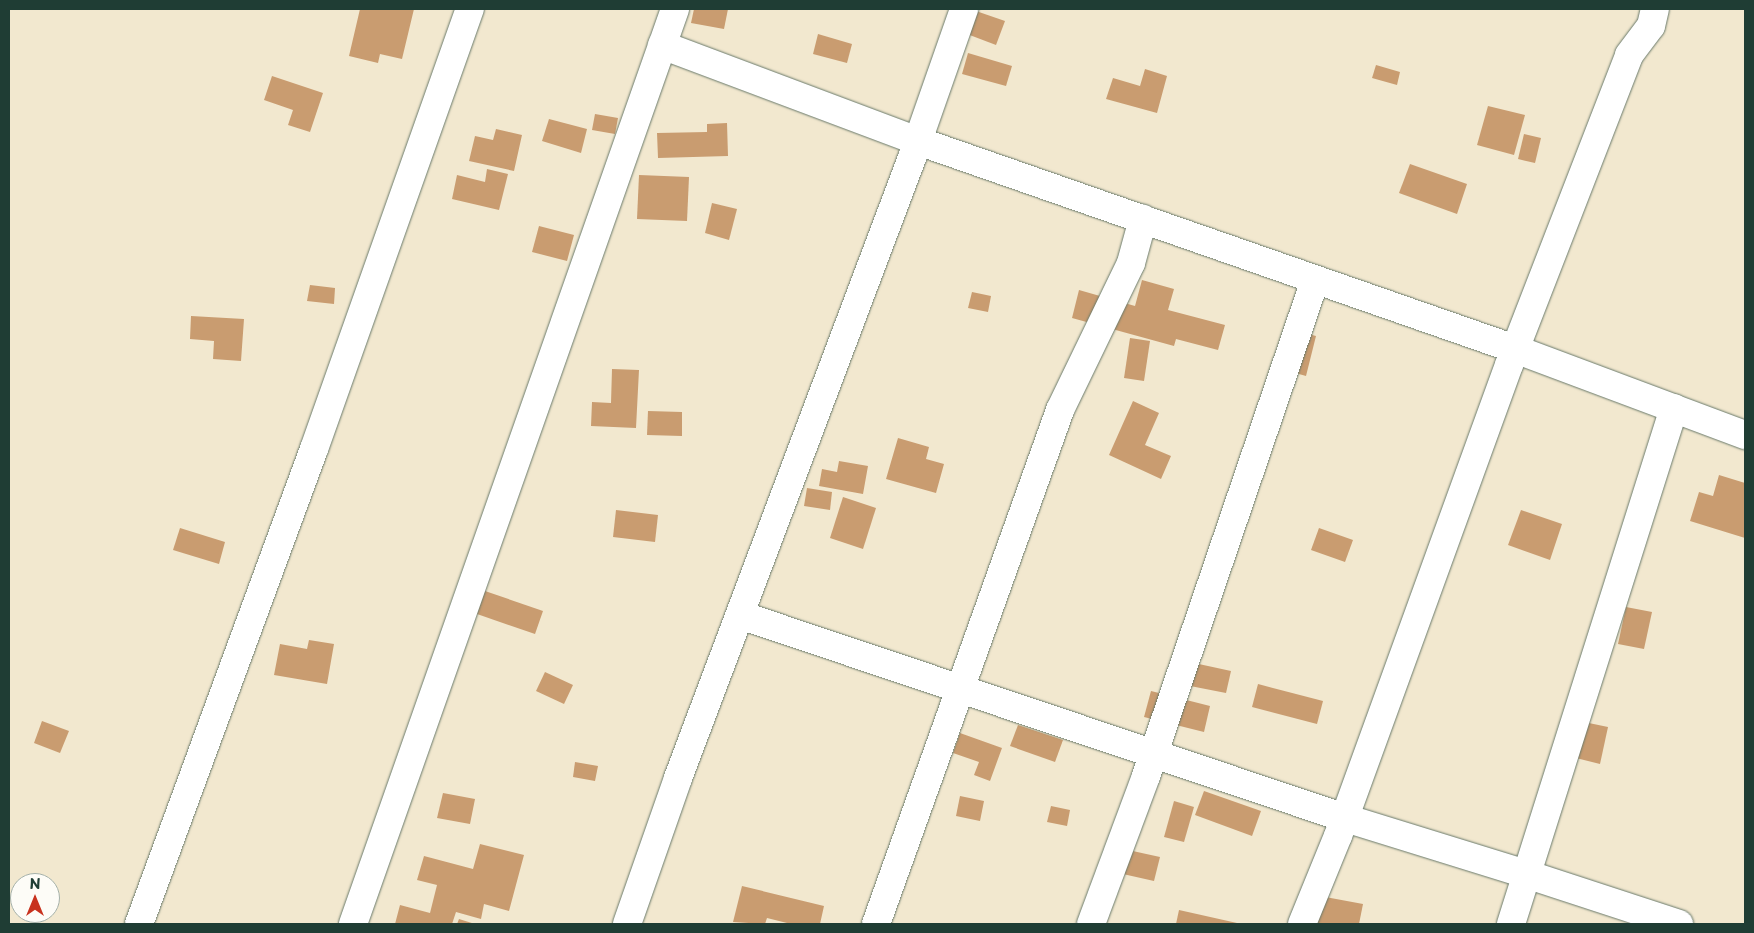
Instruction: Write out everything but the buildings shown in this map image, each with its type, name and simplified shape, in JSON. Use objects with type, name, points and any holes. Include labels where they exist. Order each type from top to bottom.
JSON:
[{"type":"street","points":[[139,924],[314,449],[470,9]]},
{"type":"street","points":[[353,924],[675,9]]},
{"type":"street","points":[[627,924],[678,778],[918,142],[964,9]]},
{"type":"street","points":[[1302,924],[1345,818],[1515,349],[1629,55],[1650,26],[1655,9]]},
{"type":"street","points":[[662,46],[918,142],[1515,349],[1745,435]]},
{"type":"street","points":[[876,924],[958,689],[1060,410],[1131,262],[1143,220]]},
{"type":"street","points":[[1091,924],[1153,754],[1315,280]]},
{"type":"street","points":[[1510,924],[1674,408]]},
{"type":"street","points":[[740,615],[1345,818],[1679,924]]}]
